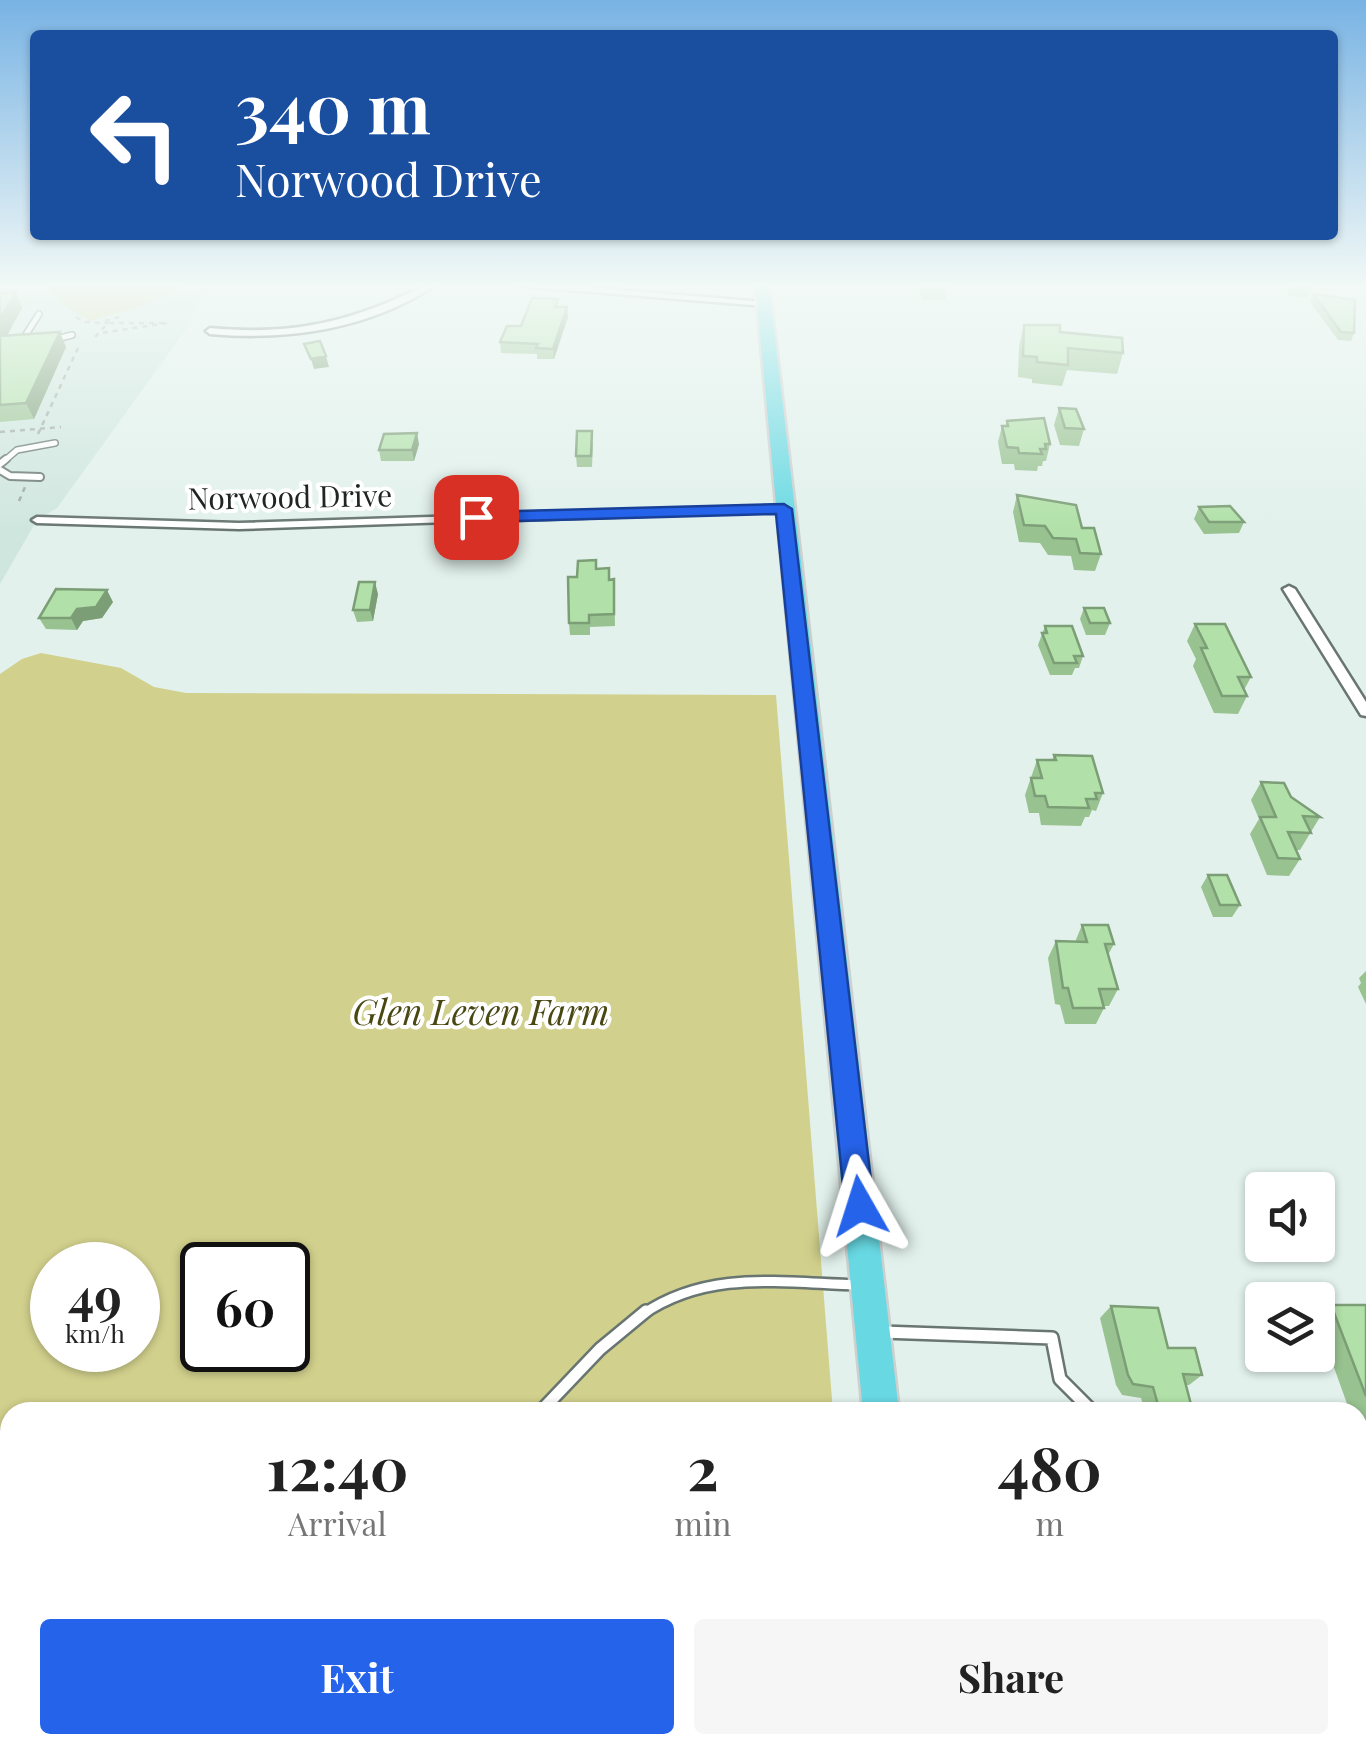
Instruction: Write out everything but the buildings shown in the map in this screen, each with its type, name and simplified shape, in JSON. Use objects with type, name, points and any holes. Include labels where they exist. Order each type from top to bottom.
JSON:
[{"type":"main road","points":[[770,366],[881,1402]]},
{"type":"street","name":"Norwood Drive","points":[[37,520],[239,526],[784,509]]},
{"type":"street","points":[[1289,589],[1366,712]]},
{"type":"lane","points":[[40,477],[10,476],[0,467],[17,450],[54,443]]},
{"type":"lane","points":[[550,1402],[635,1319],[700,1287],[725,1281],[868,1285]]},
{"type":"lane","points":[[872,1332],[1052,1338],[1060,1379],[1083,1402]]},
{"type":"path","points":[[35,440],[69,366]]},
{"type":"path","points":[[0,432],[62,428]]},
{"type":"shaded area","points":[[0,366],[160,366],[57,508],[37,520],[0,584]]},
{"type":"green space","name":"Glen Leven Farm","points":[[41,653],[121,668],[154,687],[186,693],[776,695],[832,1402],[0,1402],[0,674],[22,659]]},
{"type":"route","points":[[476,517],[784,509],[860,1206]]}]
